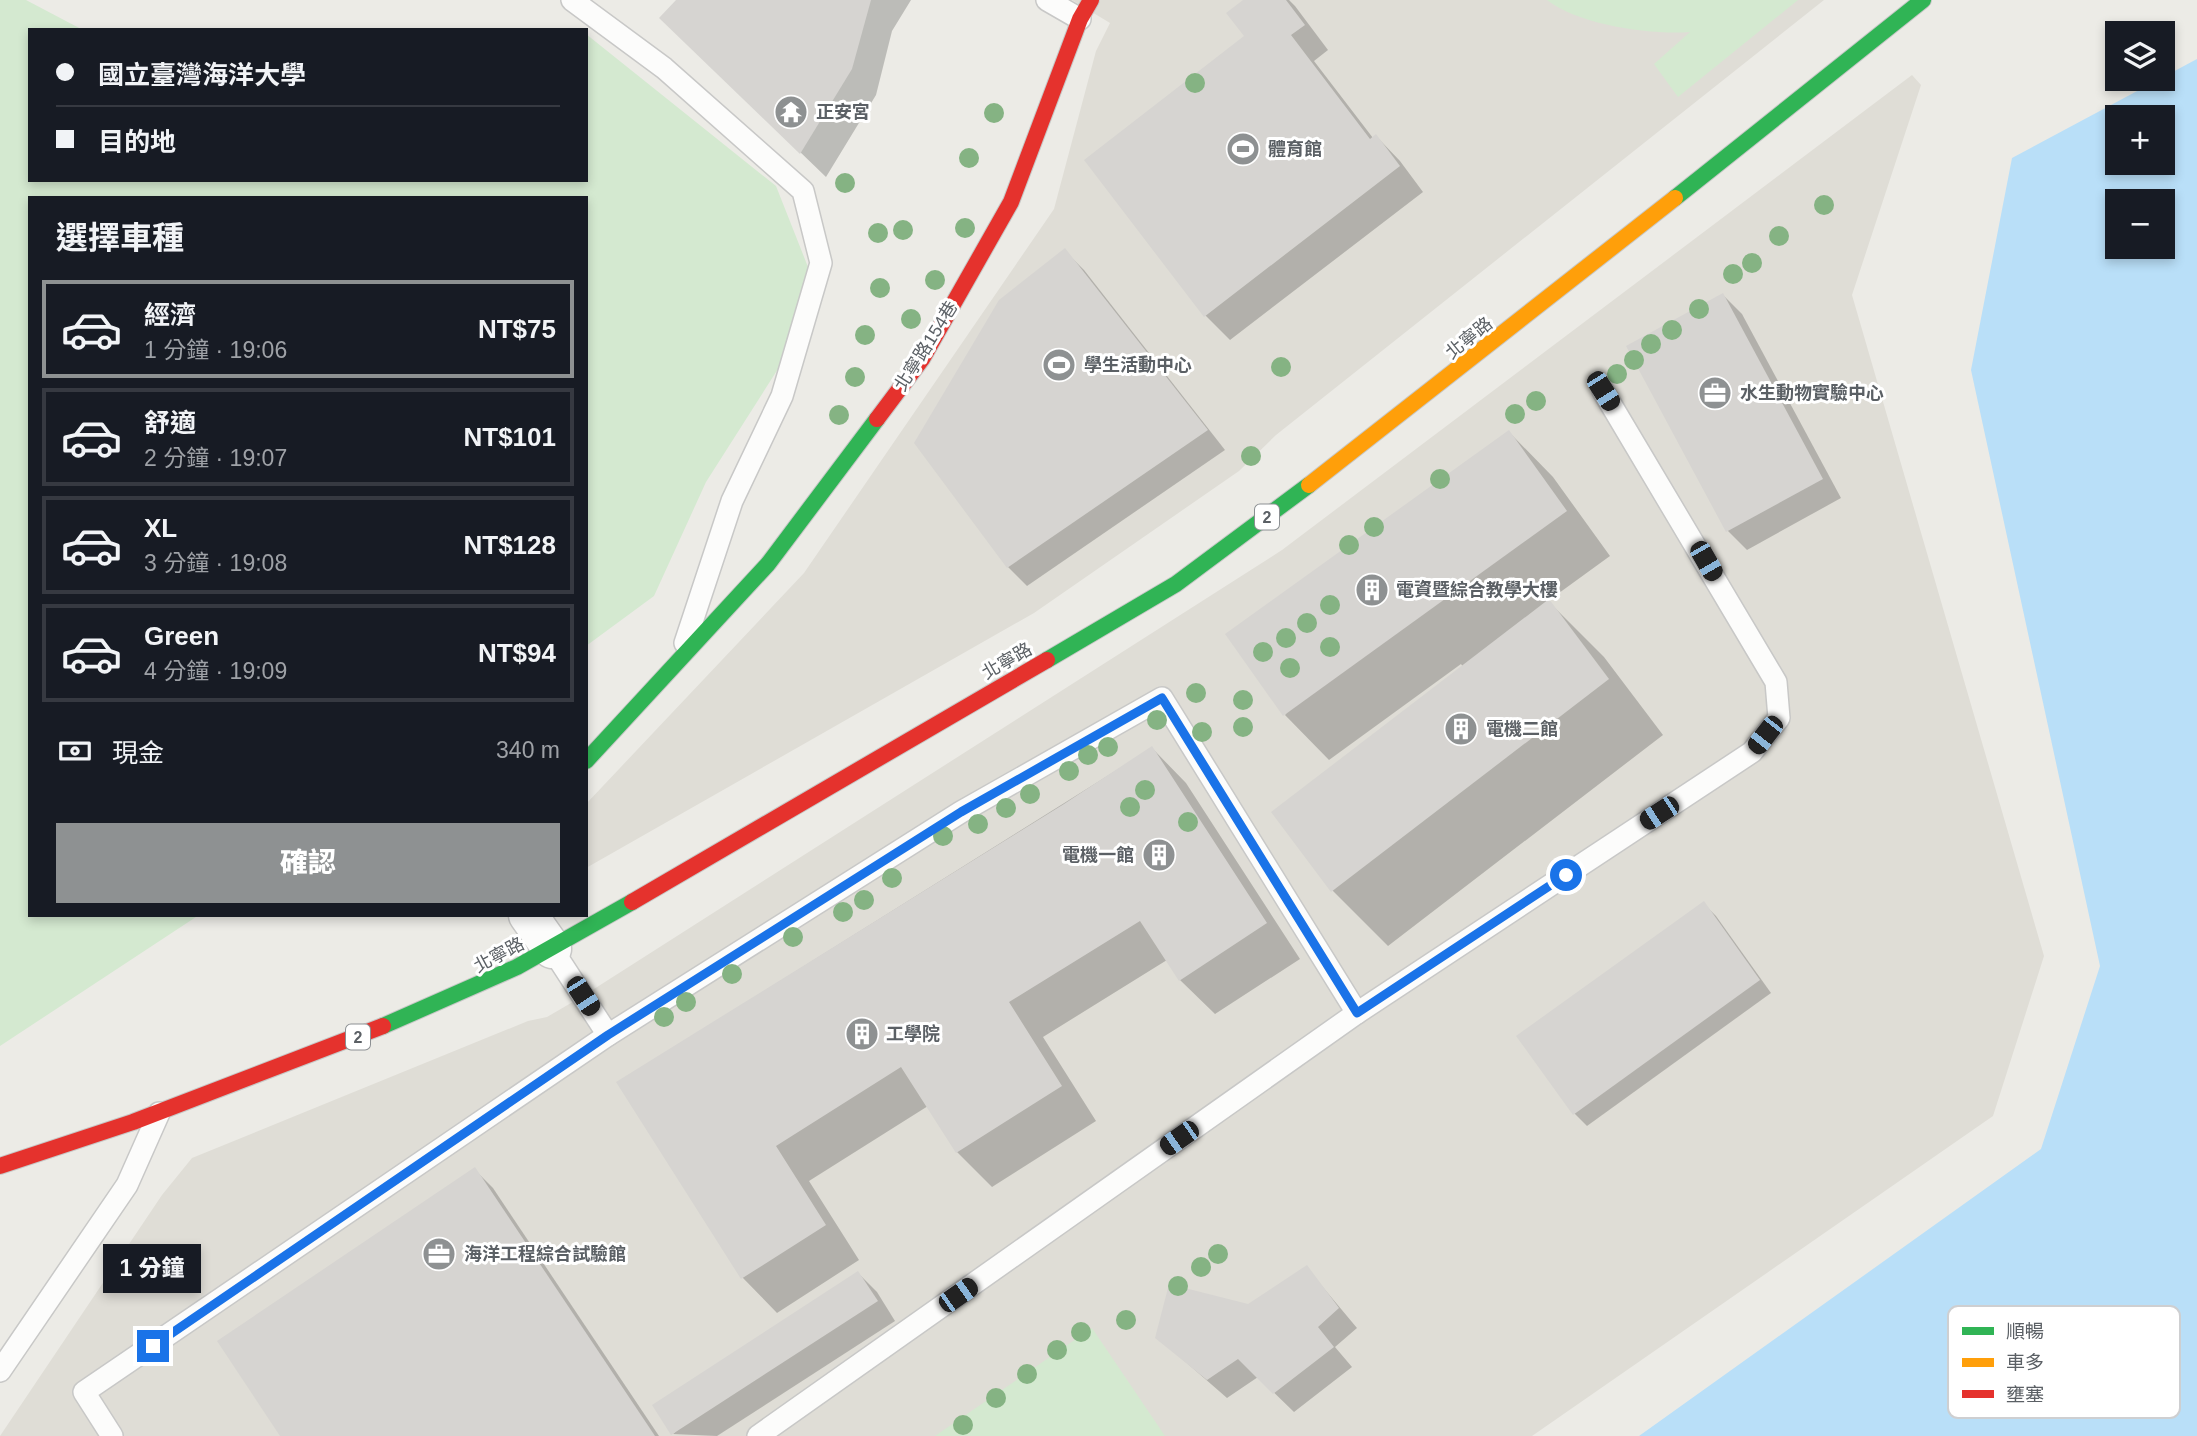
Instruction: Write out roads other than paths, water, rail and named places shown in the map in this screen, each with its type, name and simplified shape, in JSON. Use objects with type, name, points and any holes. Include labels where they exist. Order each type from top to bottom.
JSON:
[{"type":"main road","name":"北寧路154巷","points":[[588,759],[768,564],[922,359],[1011,202],[1080,19],[1091,0]]},
{"type":"main road","name":"北寧路","points":[[0,1166],[62,1148],[159,1113],[420,1013],[478,988],[552,949],[1176,584],[1378,434],[1923,0]]},
{"type":"street","points":[[529,917],[552,949]]},
{"type":"lane","name":"北寧路154巷","points":[[572,0],[664,68],[803,191],[821,263],[782,396],[732,501],[678,661]]},
{"type":"lane","points":[[1046,0],[1080,19]]},
{"type":"lane","points":[[758,1436],[1357,1013],[1752,752],[1779,718],[1776,682],[1603,391]]},
{"type":"lane","points":[[112,1436],[84,1392],[608,1035],[961,812],[1162,698],[1357,1013]]},
{"type":"lane","points":[[552,949],[608,1035]]},
{"type":"lane","points":[[0,1371],[127,1185],[159,1113]]},
{"type":"water","points":[[2197,59],[2197,1436],[1639,1436],[2041,1149],[2100,966],[1971,370],[2012,158],[2105,108],[2105,175],[2175,175],[2175,105],[2111,105],[2137,91],[2175,91],[2175,71]]},
{"type":"place","name":"正安宮","points":[[791,112]]},
{"type":"place","name":"體育館","points":[[1243,149]]},
{"type":"place","name":"學生活動中心","points":[[1059,365]]},
{"type":"place","name":"水生動物實驗中心","points":[[1715,393]]},
{"type":"place","name":"電資暨綜合教學大樓","points":[[1372,590]]},
{"type":"place","name":"電機二館","points":[[1461,729]]},
{"type":"place","name":"電機一館","points":[[1159,855]]},
{"type":"place","name":"工學院","points":[[862,1034]]},
{"type":"place","name":"海洋工程綜合試驗館","points":[[439,1254]]}]
